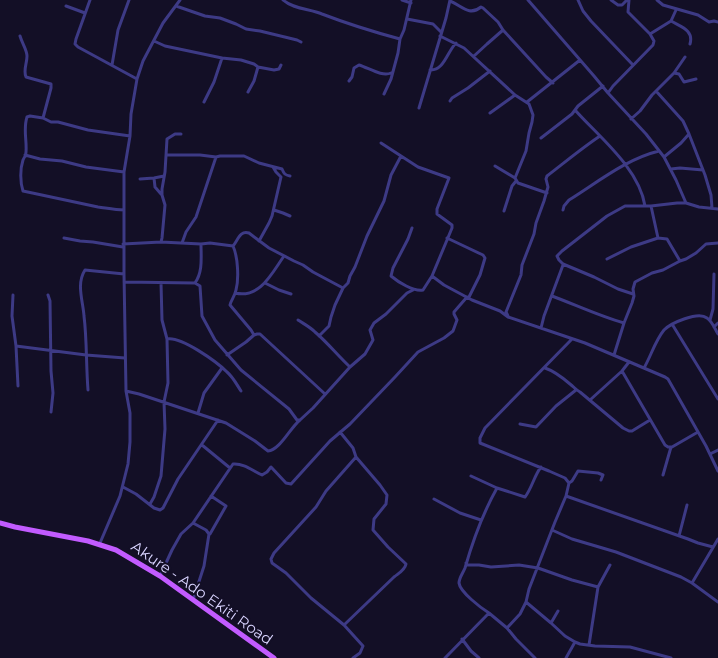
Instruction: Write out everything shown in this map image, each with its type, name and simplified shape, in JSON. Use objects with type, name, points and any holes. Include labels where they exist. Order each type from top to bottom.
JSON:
[{"type":"main road","name":"Akure - Ado Ekiti Road","points":[[0,523],[100,544],[123,553],[160,576],[274,658]]},
{"type":"street","points":[[90,0],[75,44],[137,79]]},
{"type":"street","points":[[112,65],[118,30],[129,0]]},
{"type":"street","points":[[100,544],[123,487],[130,442],[130,413],[126,391],[123,246],[124,172],[130,136],[131,114],[137,79],[143,61],[163,22],[180,0]]},
{"type":"street","points":[[282,0],[293,6],[400,40]]},
{"type":"street","points":[[384,94],[389,84],[411,2],[402,0]]},
{"type":"street","points":[[528,0],[664,157],[686,203]]},
{"type":"street","points":[[578,0],[583,11],[591,21],[633,65]]},
{"type":"street","points":[[611,0],[618,5],[622,5],[628,0]]},
{"type":"street","points":[[608,93],[612,86],[654,45],[650,34],[628,12],[628,0]]},
{"type":"street","points":[[657,0],[663,5],[698,15],[709,22],[718,22]]},
{"type":"street","points":[[419,108],[450,1],[475,12],[484,8],[553,83]]},
{"type":"street","points":[[66,6],[85,13]]},
{"type":"street","points":[[176,6],[205,16],[220,18],[246,29],[301,42]]},
{"type":"street","points":[[650,34],[670,21],[676,10]]},
{"type":"street","points":[[407,19],[433,24],[440,34],[464,48],[515,95],[529,104],[533,114],[526,151],[504,211]]},
{"type":"street","points":[[670,21],[690,34],[690,44]]},
{"type":"street","points":[[474,56],[503,30]]},
{"type":"street","points":[[20,36],[27,53],[24,75],[51,84],[43,118]]},
{"type":"street","points":[[154,41],[165,46],[241,60],[258,67],[274,70],[279,69],[281,65]]},
{"type":"street","points":[[430,70],[438,69],[456,43]]},
{"type":"street","points":[[631,119],[674,73],[685,57]]},
{"type":"street","points":[[204,102],[214,82],[222,58]]},
{"type":"street","points":[[526,102],[553,83],[580,60]]},
{"type":"street","points":[[349,81],[354,68],[359,65],[381,74],[387,75],[392,73]]},
{"type":"street","points":[[248,92],[258,67]]},
{"type":"street","points":[[450,101],[490,70]]},
{"type":"street","points":[[674,73],[678,74],[684,82],[696,79]]},
{"type":"street","points":[[541,138],[572,114],[578,106],[603,86]]},
{"type":"street","points":[[656,91],[682,121],[689,134],[711,195],[712,208]]},
{"type":"street","points":[[490,113],[515,95]]},
{"type":"street","points":[[575,110],[626,164],[644,197],[645,206]]},
{"type":"street","points":[[124,210],[113,210],[24,191],[21,173],[23,160],[26,155],[25,132],[27,117],[43,118],[52,122],[88,130],[130,136]]},
{"type":"street","points":[[161,242],[164,205],[162,195],[167,139],[175,134],[181,134]]},
{"type":"street","points":[[664,157],[689,134]]},
{"type":"street","points":[[508,317],[506,312],[521,276],[522,265],[547,193],[547,176],[600,136]]},
{"type":"street","points":[[381,143],[418,167],[449,178],[436,214],[452,225],[452,228],[432,276],[423,290],[416,291],[394,278],[391,274],[392,268],[412,228]]},
{"type":"street","points":[[562,210],[569,200],[626,164],[659,151]]},
{"type":"street","points":[[26,155],[86,167],[124,172]]},
{"type":"street","points":[[166,156],[244,156],[259,163],[282,169],[286,175],[290,176]]},
{"type":"street","points":[[319,336],[329,326],[335,305],[343,288],[348,283],[384,201],[391,175],[401,156]]},
{"type":"street","points":[[182,243],[196,217],[216,157]]},
{"type":"street","points":[[259,241],[274,210],[281,177],[273,166]]},
{"type":"street","points":[[495,166],[518,183],[547,193]]},
{"type":"street","points":[[671,169],[703,170]]},
{"type":"street","points":[[140,179],[164,176]]},
{"type":"street","points":[[154,178],[155,188],[162,195]]},
{"type":"street","points":[[633,294],[563,264],[558,258],[559,254],[607,216],[625,206],[686,203],[699,207],[718,209]]},
{"type":"street","points":[[651,206],[658,238]]},
{"type":"street","points":[[274,210],[284,212],[290,216]]},
{"type":"street","points":[[233,246],[241,233],[249,233],[284,256],[343,288]]},
{"type":"street","points":[[64,238],[80,242],[123,246],[161,242],[210,243],[233,246]]},
{"type":"street","points":[[160,576],[182,534],[193,523],[233,464],[238,463],[262,474],[271,467],[286,483],[290,484],[418,352],[453,331],[457,320],[454,312],[468,297],[480,275],[485,258],[484,255],[447,238]]},
{"type":"street","points":[[607,259],[630,247],[658,238],[667,239],[680,261]]},
{"type":"street","points":[[614,355],[632,303],[635,282],[686,259],[706,244],[718,243]]},
{"type":"street","points":[[195,283],[199,277],[201,266],[201,244]]},
{"type":"street","points":[[233,246],[237,258],[237,283],[236,293],[230,306],[254,335]]},
{"type":"street","points":[[236,293],[242,295],[255,291],[265,283],[284,256]]},
{"type":"street","points":[[541,328],[563,264]]},
{"type":"street","points":[[88,390],[84,316],[81,296],[83,272],[85,270],[124,274]]},
{"type":"street","points":[[710,320],[713,304],[714,274]]},
{"type":"street","points":[[432,276],[444,285],[472,300],[500,311],[508,317],[614,355],[668,379],[718,471]]},
{"type":"street","points":[[124,282],[195,283],[200,286],[202,316],[215,340],[241,370],[289,409],[297,420],[300,420]]},
{"type":"street","points":[[150,504],[161,476],[165,429],[164,402],[168,383],[167,339],[162,320],[161,283]]},
{"type":"street","points":[[265,283],[291,294]]},
{"type":"street","points":[[627,293],[633,289]]},
{"type":"street","points":[[126,391],[226,423],[268,451],[272,451],[350,367],[365,354],[373,340],[370,330],[374,323],[407,293],[413,290]]},
{"type":"street","points":[[13,295],[12,316],[18,386]]},
{"type":"street","points":[[48,295],[50,301],[53,393],[51,412]]},
{"type":"street","points":[[552,296],[624,323]]},
{"type":"street","points":[[644,368],[660,336],[672,324],[696,316],[704,316],[710,320],[718,334]]},
{"type":"street","points":[[298,320],[314,331],[350,367]]},
{"type":"street","points":[[714,327],[718,323]]},
{"type":"street","points":[[672,324],[718,399]]},
{"type":"street","points":[[227,355],[254,335],[260,334],[325,394]]},
{"type":"street","points":[[167,339],[171,338],[194,348],[231,376],[241,391]]},
{"type":"street","points":[[569,483],[565,478],[541,467],[480,443],[480,438],[485,428],[572,339]]},
{"type":"street","points":[[16,346],[125,358]]},
{"type":"street","points":[[590,400],[630,362]]},
{"type":"street","points":[[198,413],[204,393],[222,368]]},
{"type":"street","points":[[545,368],[572,385],[628,431],[632,431],[650,420]]},
{"type":"street","points":[[622,371],[665,446],[672,447],[698,432]]},
{"type":"street","points":[[520,424],[536,427],[556,406],[576,390]]},
{"type":"street","points":[[123,487],[157,510],[163,508],[178,479],[218,420]]},
{"type":"street","points":[[340,432],[353,448],[356,458],[380,484],[387,495],[386,504],[374,519],[373,530],[388,548],[406,564],[403,570],[344,625]]},
{"type":"street","points":[[202,445],[230,468]]},
{"type":"street","points":[[662,475],[672,447]]},
{"type":"street","points":[[710,454],[718,450]]},
{"type":"street","points":[[353,658],[360,652],[363,646],[344,625],[311,598],[286,573],[272,563],[271,559],[274,553],[316,507],[326,491],[356,458]]},
{"type":"street","points":[[471,476],[497,488],[525,497],[541,467]]},
{"type":"street","points":[[507,628],[520,614],[526,602],[529,589],[566,496],[569,483],[578,471],[598,473],[603,475],[601,480]]},
{"type":"street","points":[[497,488],[481,520],[459,584],[470,598],[507,628],[535,658]]},
{"type":"street","points":[[193,600],[204,566],[210,534],[226,506],[211,496]]},
{"type":"street","points":[[566,496],[713,547]]},
{"type":"street","points":[[434,499],[460,513],[481,520]]},
{"type":"street","points":[[679,536],[687,505]]},
{"type":"street","points":[[193,523],[210,534]]},
{"type":"street","points":[[552,530],[572,539],[596,545],[682,577],[718,602]]},
{"type":"street","points":[[692,583],[718,539]]},
{"type":"street","points":[[466,563],[470,566],[519,565],[538,568],[598,587]]},
{"type":"street","points":[[589,645],[598,587],[610,565]]},
{"type":"street","points":[[526,602],[565,636],[580,644],[630,647],[671,658]]},
{"type":"street","points":[[551,623],[558,611]]},
{"type":"street","points":[[445,658],[489,613]]},
{"type":"street","points":[[462,640],[479,658]]},
{"type":"street","points":[[566,658],[575,642]]}]
